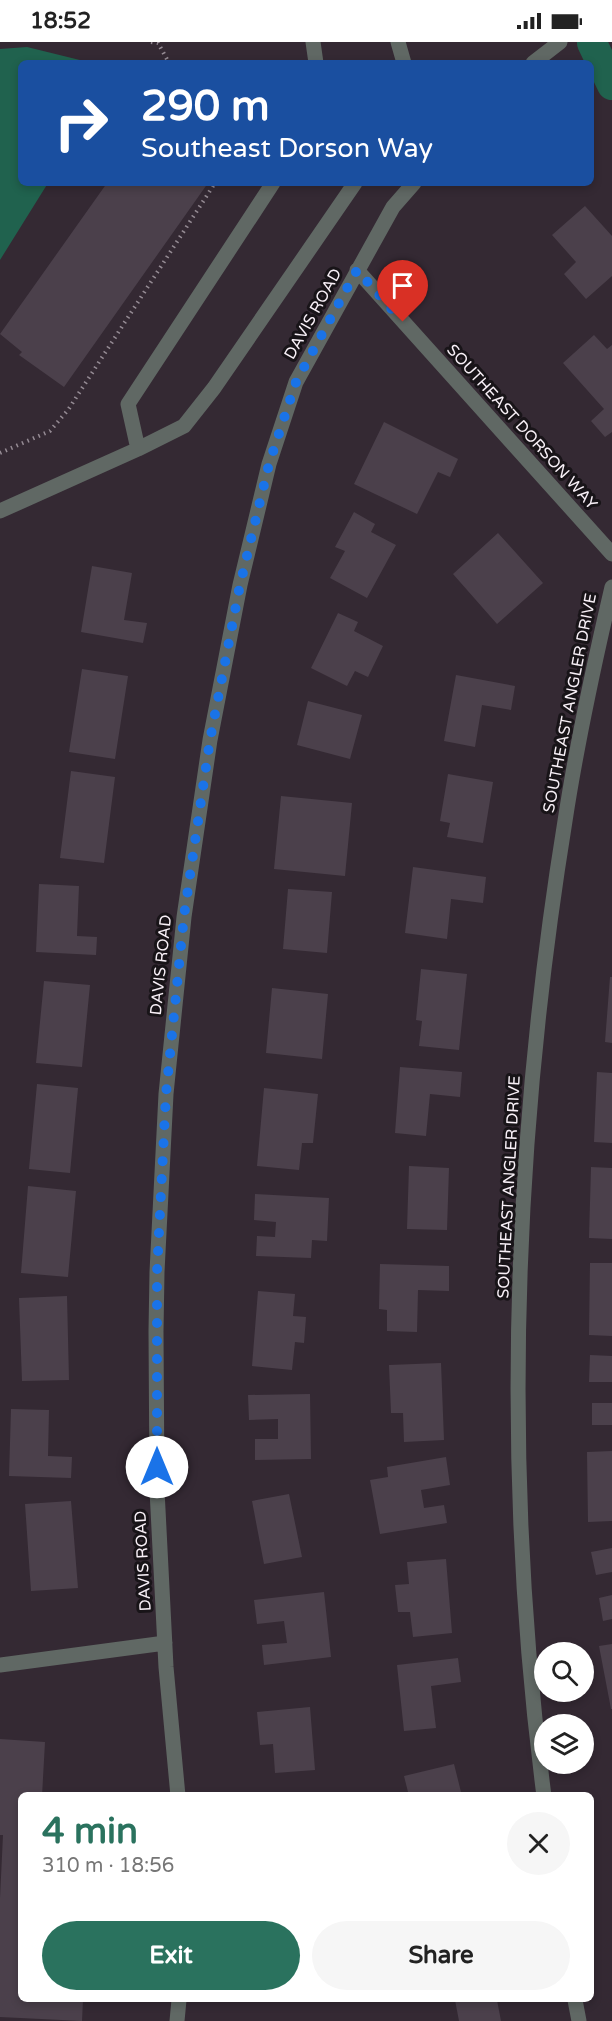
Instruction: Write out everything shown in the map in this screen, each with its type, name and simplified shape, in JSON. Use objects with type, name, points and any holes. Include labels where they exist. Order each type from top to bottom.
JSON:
[{"type":"street","points":[[313,42],[316,60]]},
{"type":"street","points":[[398,42],[403,60]]},
{"type":"street","points":[[537,60],[560,42]]},
{"type":"street","points":[[138,449],[128,404],[271,186]]},
{"type":"street","points":[[0,510],[138,449],[184,426],[214,388],[354,186]]},
{"type":"street","name":"DAVIS ROAD","points":[[178,1792],[165,1643],[157,1490],[157,1272],[166,1094],[184,916],[210,740],[240,585],[269,464],[296,382],[393,207],[411,186]]},
{"type":"street","name":"SOUTHEAST DORSON WAY","points":[[357,270],[612,554]]},
{"type":"street","name":"SOUTHEAST ANGLER DRIVE","points":[[544,1792],[525,1600],[520,1487],[520,1268],[528,1118],[543,968],[565,818],[593,671],[612,587]]},
{"type":"street","points":[[0,1665],[165,1643]]},
{"type":"street","points":[[177,2021],[179,2002]]},
{"type":"street","points":[[575,2002],[579,2021]]},
{"type":"path","points":[[151,42],[158,43],[167,60]]},
{"type":"path","points":[[0,453],[50,431],[68,410],[213,186]]},
{"type":"shaded area","points":[[27,47],[80,60],[18,60],[18,186],[46,186],[0,260],[0,49]]},
{"type":"building","points":[[105,186],[206,186],[64,387],[19,355],[22,352],[0,334]]},
{"type":"building","points":[[585,206],[612,236],[612,276],[586,299],[564,274],[576,262],[552,235]]},
{"type":"building","points":[[594,335],[607,349],[612,345],[612,432],[605,437],[591,421],[604,409],[563,363]]},
{"type":"building","points":[[384,422],[458,459],[450,477],[438,472],[417,514],[354,484]]},
{"type":"building","points":[[354,512],[375,524],[371,532],[396,545],[367,598],[330,578],[345,551],[335,547]]},
{"type":"building","points":[[498,533],[543,583],[497,624],[453,574]]},
{"type":"building","points":[[92,566],[132,573],[124,620],[147,623],[143,643],[81,632]]},
{"type":"building","points":[[338,613],[358,622],[354,631],[383,646],[368,677],[355,671],[347,686],[311,668]]},
{"type":"building","points":[[82,669],[128,676],[115,759],[69,752]]},
{"type":"building","points":[[456,675],[515,686],[511,710],[482,705],[475,747],[444,741]]},
{"type":"building","points":[[308,701],[362,715],[350,759],[297,745]]},
{"type":"building","points":[[71,771],[115,777],[104,863],[60,858]]},
{"type":"building","points":[[448,774],[493,782],[483,843],[447,837],[450,823],[440,821]]},
{"type":"building","points":[[281,796],[352,803],[345,876],[274,869]]},
{"type":"building","points":[[413,867],[486,877],[483,903],[451,899],[447,939],[405,933]]},
{"type":"building","points":[[39,884],[79,886],[77,936],[97,937],[96,955],[36,952]]},
{"type":"building","points":[[288,889],[332,892],[327,953],[283,949]]},
{"type":"building","points":[[421,969],[467,974],[459,1050],[419,1046],[422,1021],[416,1020]]},
{"type":"building","points":[[610,977],[612,977],[612,1043],[605,1042]]},
{"type":"building","points":[[44,981],[90,985],[82,1067],[36,1063]]},
{"type":"building","points":[[272,988],[328,994],[322,1059],[266,1053]]},
{"type":"building","points":[[400,1067],[462,1072],[460,1097],[430,1094],[426,1136],[395,1133]]},
{"type":"building","points":[[597,1072],[612,1073],[612,1143],[594,1142]]},
{"type":"building","points":[[37,1084],[78,1088],[70,1173],[29,1169]]},
{"type":"building","points":[[264,1088],[318,1094],[313,1143],[302,1143],[299,1170],[257,1166]]},
{"type":"building","points":[[409,1166],[449,1168],[447,1230],[407,1229]]},
{"type":"building","points":[[591,1167],[612,1168],[612,1239],[589,1238]]},
{"type":"building","points":[[28,1186],[76,1191],[68,1277],[21,1273]]},
{"type":"building","points":[[255,1194],[329,1198],[327,1241],[312,1240],[311,1258],[256,1256],[257,1236],[275,1237],[276,1222],[254,1220]]},
{"type":"building","points":[[590,1263],[612,1263],[612,1336],[589,1335]]},
{"type":"building","points":[[380,1264],[449,1266],[449,1291],[418,1290],[417,1332],[387,1331],[387,1310],[379,1309]]},
{"type":"building","points":[[258,1291],[295,1294],[293,1316],[306,1317],[304,1343],[295,1342],[292,1370],[252,1366]]},
{"type":"building","points":[[67,1296],[69,1380],[22,1381],[19,1298]]},
{"type":"building","points":[[590,1355],[612,1356],[612,1382],[589,1382]]},
{"type":"building","points":[[441,1363],[444,1440],[404,1442],[403,1413],[391,1413],[389,1365]]},
{"type":"building","points":[[310,1394],[311,1459],[255,1460],[255,1439],[278,1439],[278,1419],[249,1420],[248,1395]]},
{"type":"building","points":[[592,1403],[612,1403],[612,1425],[592,1425]]},
{"type":"building","points":[[11,1409],[49,1410],[48,1456],[72,1457],[71,1478],[9,1476]]},
{"type":"building","points":[[612,1451],[612,1521],[588,1522],[587,1452]]},
{"type":"building","points":[[446,1457],[450,1485],[421,1490],[424,1508],[444,1505],[447,1523],[380,1534],[370,1480],[388,1477],[387,1467]]},
{"type":"building","points":[[289,1494],[302,1557],[264,1564],[252,1501]]},
{"type":"building","points":[[71,1501],[78,1588],[31,1591],[25,1504]]},
{"type":"building","points":[[612,1548],[612,1572],[596,1575],[591,1552]]},
{"type":"building","points":[[446,1559],[452,1633],[413,1637],[410,1612],[398,1612],[395,1585],[409,1584],[407,1562]]},
{"type":"building","points":[[324,1592],[331,1657],[264,1665],[262,1645],[287,1643],[284,1621],[257,1624],[254,1600]]},
{"type":"building","points":[[612,1595],[612,1619],[603,1621],[599,1598]]},
{"type":"building","points":[[612,1644],[612,1709],[611,1709],[599,1646]]},
{"type":"building","points":[[458,1658],[461,1682],[431,1686],[436,1728],[404,1731],[397,1665]]},
{"type":"building","points":[[310,1707],[315,1770],[275,1773],[273,1744],[260,1745],[257,1712]]},
{"type":"building","points":[[0,1739],[45,1742],[42,1792],[18,1792],[18,2002],[83,2002],[82,2021],[0,2017],[0,1898],[3,1835],[0,1835]]},
{"type":"building","points":[[454,1764],[461,1792],[408,1792],[404,1776]]},
{"type":"building","points":[[455,2002],[497,2002],[501,2021],[459,2021]]},
{"type":"waterway","points":[[592,43],[612,85]]},
{"type":"route","points":[[157,1467],[157,1272],[166,1094],[184,916],[210,740],[240,585],[269,464],[296,382],[357,270],[403,322]]}]
